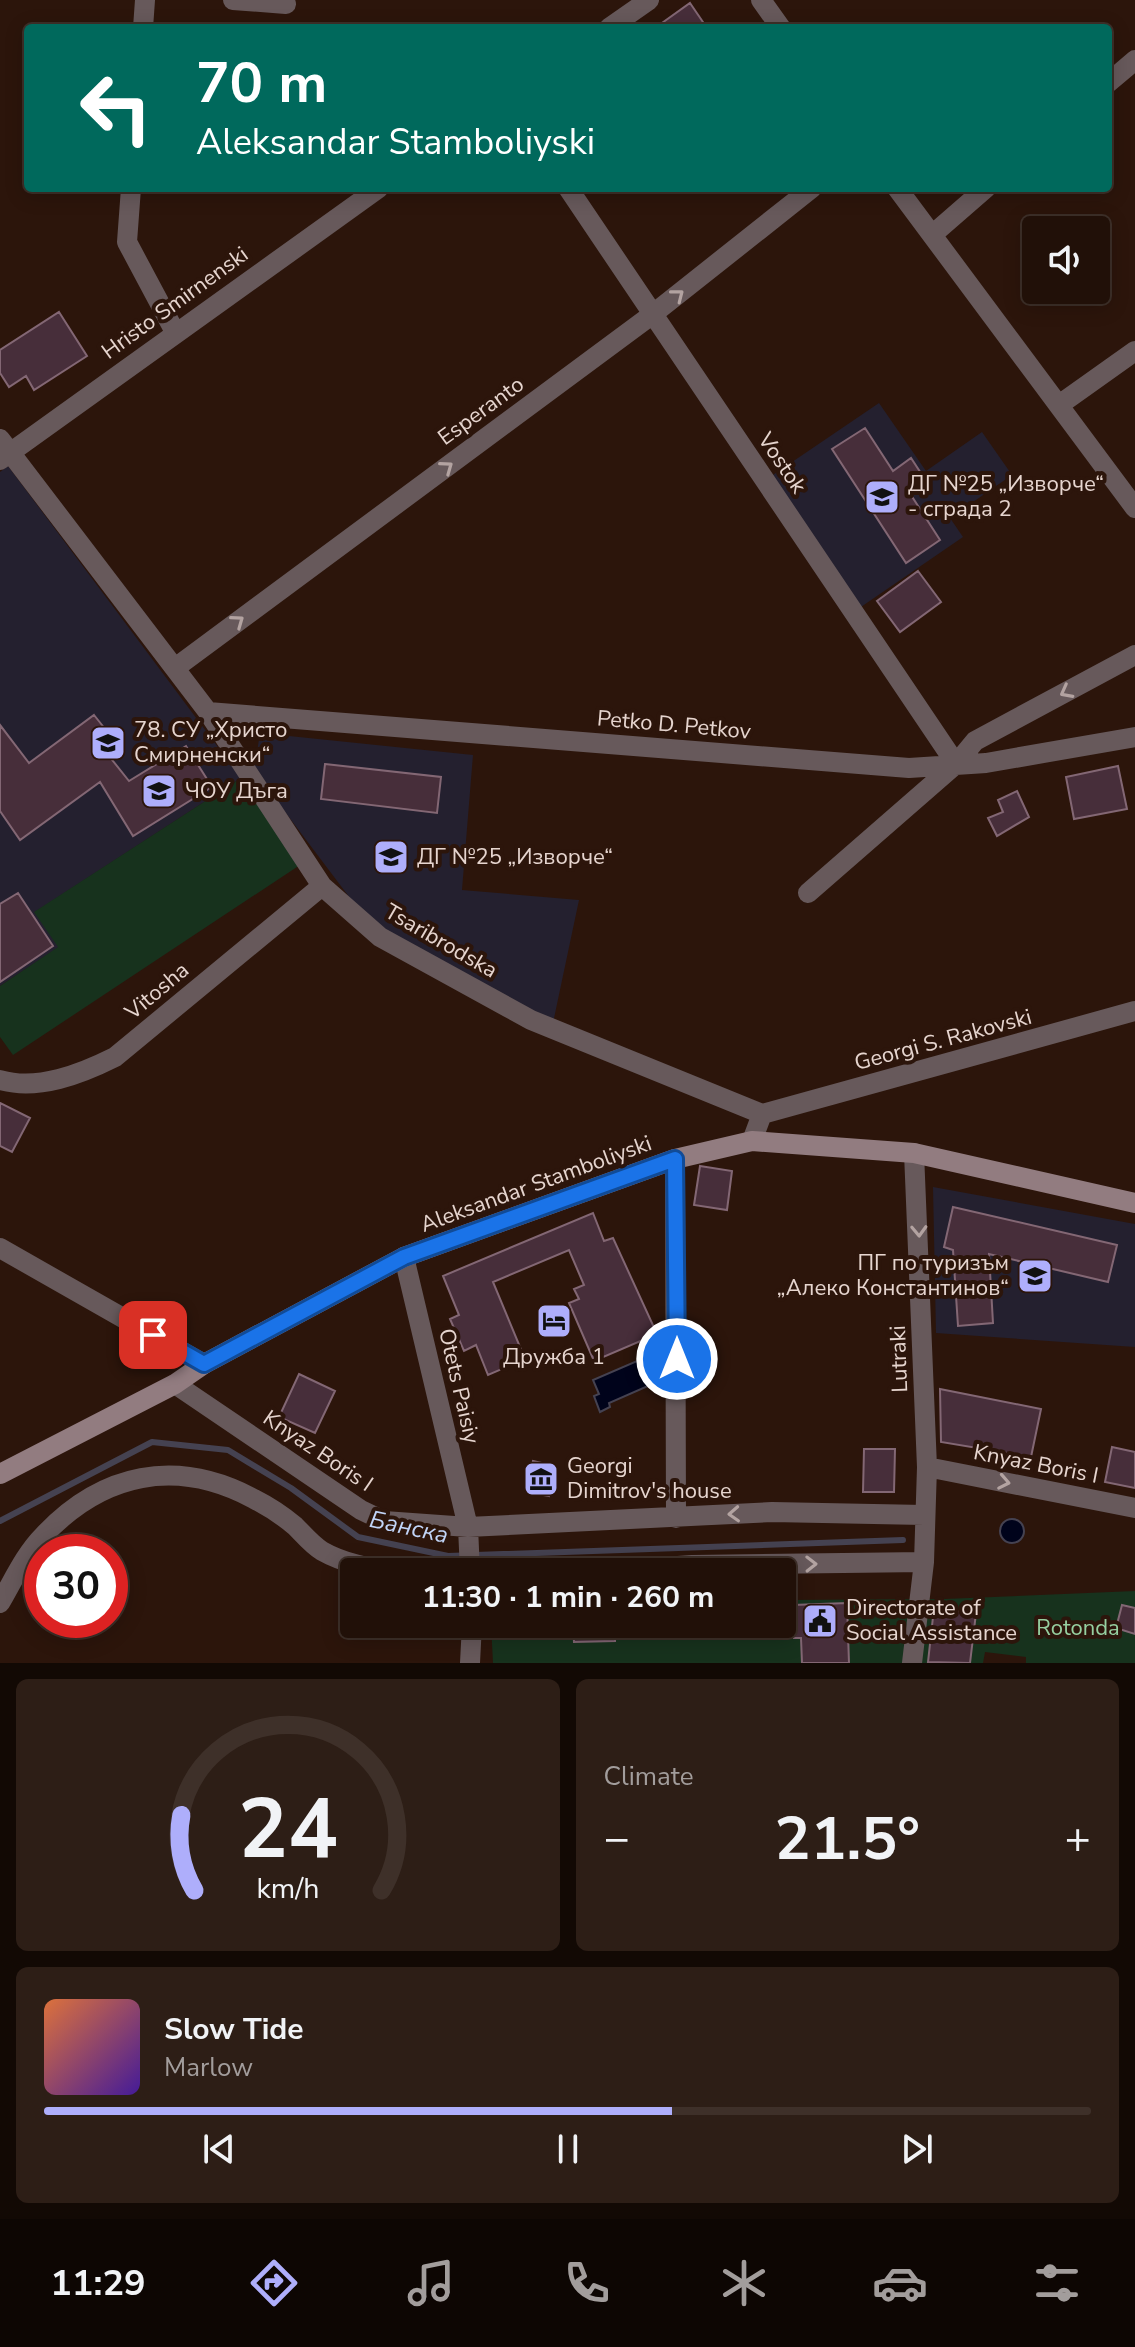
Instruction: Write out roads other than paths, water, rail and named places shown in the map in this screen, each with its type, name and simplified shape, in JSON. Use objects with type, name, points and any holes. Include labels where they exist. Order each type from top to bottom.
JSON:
[{"type":"street","points":[[143,24],[145,0]]},
{"type":"street","points":[[233,0],[286,4]]},
{"type":"street","points":[[615,24],[649,0]]},
{"type":"street","points":[[761,0],[778,24]]},
{"type":"street","points":[[1112,80],[1135,60]]},
{"type":"street","points":[[131,192],[127,242],[175,332]]},
{"type":"street","name":"Hristo Smirnenski","points":[[4,450],[373,192]]},
{"type":"street","name":"Vostok","points":[[571,192],[956,764]]},
{"type":"street","name":"Esperanto","points":[[175,668],[653,314],[807,192]]},
{"type":"street","points":[[900,192],[1135,508]]},
{"type":"street","points":[[932,235],[981,192]]},
{"type":"street","points":[[1059,405],[1135,351]]},
{"type":"street","name":"Tsaribrodska","points":[[4,450],[208,712],[322,886],[380,937],[531,1020],[762,1114]]},
{"type":"street","points":[[808,893],[956,764],[975,741],[1135,655]]},
{"type":"street","name":"Petko D. Petkov","points":[[208,712],[909,768],[986,763],[1135,737]]},
{"type":"street","name":"Vitosha","points":[[0,1080],[12,1083],[56,1080],[86,1071],[115,1057],[322,886]]},
{"type":"street","name":"Georgi S. Rakovski","points":[[762,1114],[1135,1011]]},
{"type":"street","points":[[752,1141],[762,1114]]},
{"type":"street","name":"Aleksandar Stamboliyski","points":[[0,1474],[175,1384],[204,1364],[404,1257],[675,1159],[752,1141],[914,1153],[1135,1203]]},
{"type":"street","name":"Lutraki","points":[[912,1663],[924,1562],[927,1467],[914,1153]]},
{"type":"street","points":[[675,1159],[676,1518]]},
{"type":"street","points":[[0,1248],[204,1364]]},
{"type":"street","name":"Otets Paisiy","points":[[404,1257],[468,1535],[469,1558]]},
{"type":"street","name":"Knyaz Boris I","points":[[175,1384],[361,1510],[384,1521],[468,1535],[772,1512],[924,1515]]},
{"type":"street","name":"Knyaz Boris I","points":[[927,1467],[1135,1508]]},
{"type":"street","points":[[0,1603],[40,1538],[69,1511],[107,1486],[158,1474],[206,1481],[253,1498],[291,1523],[321,1550],[341,1558]]},
{"type":"street","points":[[796,1564],[924,1562]]},
{"type":"street","points":[[470,1663],[471,1638]]},
{"type":"water","points":[[637,1361],[648,1386],[609,1403],[610,1407],[600,1412],[594,1396],[599,1394],[593,1380]]},
{"type":"water","points":[[1012,1519],[1021,1522],[1024,1531],[1021,1540],[1012,1543],[1003,1540],[1000,1531],[1003,1522]]},
{"type":"waterway","name":"Банска","points":[[0,1521],[152,1442],[228,1450],[291,1488],[358,1537],[448,1556],[903,1540]]},
{"type":"place","name":"ДГ №25 „Изворче“ - сграда 2","points":[[882,497]]},
{"type":"place","name":"78. СУ „Христо Смирненски“","points":[[108,743]]},
{"type":"place","name":"ЧОУ Дъга","points":[[159,791]]},
{"type":"place","name":"ДГ №25 „Изворче“","points":[[391,857]]},
{"type":"place","name":"ПГ по туризъм „Алеко Константинов“","points":[[1035,1276]]},
{"type":"place","name":"Дружба 1","points":[[554,1321]]},
{"type":"place","name":"Georgi Dimitrov's house","points":[[541,1479]]},
{"type":"place","name":"Directorate of Social Assistance","points":[[820,1621]]},
{"type":"park label","name":"Rotonda","points":[[1078,1628]]}]
